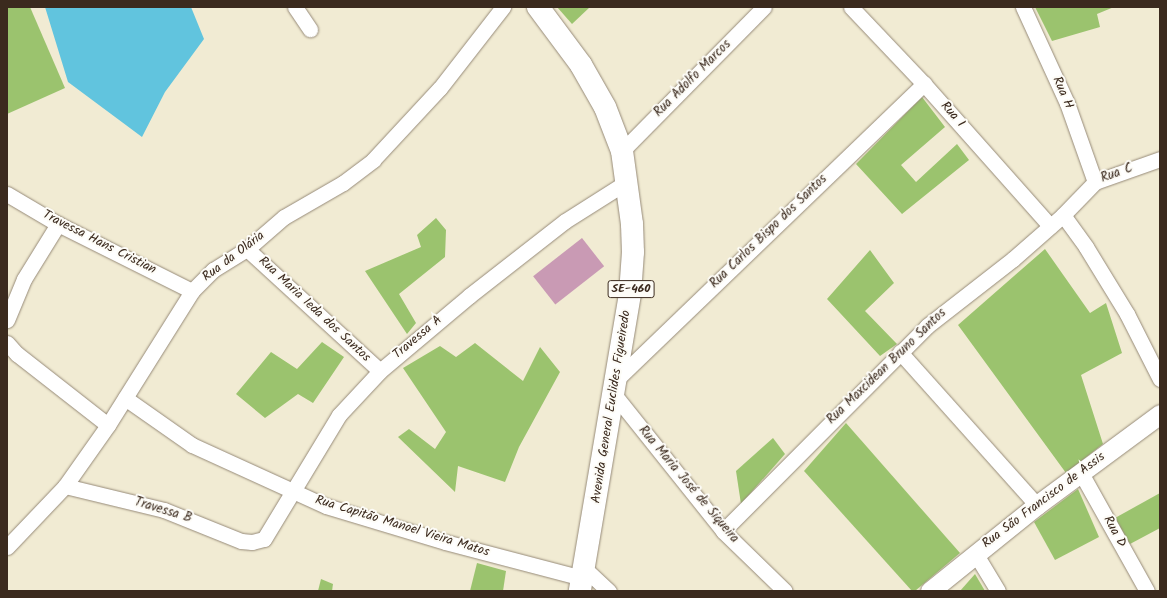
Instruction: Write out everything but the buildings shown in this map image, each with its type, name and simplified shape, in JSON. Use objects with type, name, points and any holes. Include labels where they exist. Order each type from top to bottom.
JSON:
[{"type":"main road","name":"Avenida General Euclides Figueiredo","points":[[538,7],[581,65],[605,107],[622,151],[628,181],[633,252],[630,294],[601,476],[582,579]]},
{"type":"street","points":[[295,7],[310,29]]},
{"type":"street","name":"Rua da Olária","points":[[7,547],[65,486],[108,426],[192,291],[213,270],[247,249],[284,217],[343,183],[378,155],[440,88],[503,7]]},
{"type":"street","name":"Rua Adolfo Marcos","points":[[622,151],[764,7]]},
{"type":"street","name":"Rua I","points":[[851,7],[924,84],[1050,226]]},
{"type":"street","name":"Rua H","points":[[1023,7],[1067,103],[1095,182]]},
{"type":"street","name":"Rua Carlos Bispo dos Santos","points":[[614,387],[924,84]]},
{"type":"street","name":"Rua C","points":[[1063,215],[1095,182],[1160,159]]},
{"type":"street","name":"Travessa A","points":[[258,542],[269,534],[292,492],[339,415],[380,371],[469,296],[566,221],[628,181]]},
{"type":"street","name":"Travessa Hans Cristian","points":[[7,194],[58,224],[192,291]]},
{"type":"street","points":[[1063,215],[1086,247],[1123,308],[1160,379]]},
{"type":"street","name":"Rua Maxcidean Bruno Santos","points":[[723,531],[927,326],[1063,215]]},
{"type":"street","points":[[7,320],[24,279],[58,224]]},
{"type":"street","name":"Rua Maria Ieda dos Santos","points":[[247,249],[380,371]]},
{"type":"street","points":[[7,343],[17,354],[108,426]]},
{"type":"street","points":[[900,352],[1037,505]]},
{"type":"street","name":"Rua Maria José de Siqueira","points":[[614,387],[723,531],[785,591]]},
{"type":"street","name":"Rua Capitão Manoel Vieira Matos","points":[[125,398],[192,445],[292,492],[340,511],[445,542],[582,579]]},
{"type":"street","name":"Rua São Francisco de Assis","points":[[930,591],[975,553],[1037,505],[1160,414]]},
{"type":"street","name":"Rua D","points":[[1081,473],[1147,591]]},
{"type":"street","name":"Travessa B","points":[[65,486],[164,510],[241,541],[258,542]]},
{"type":"street","points":[[975,553],[998,591]]},
{"type":"street","points":[[582,579],[609,591]]},
{"type":"green space","points":[[7,7],[30,7],[65,88],[7,114]]},
{"type":"green space","points":[[557,7],[590,7],[572,24]]},
{"type":"green space","points":[[1035,7],[1114,7],[1097,14],[1100,27],[1052,41]]},
{"type":"green space","points":[[922,97],[945,127],[901,165],[916,182],[957,144],[969,160],[902,214],[856,164]]},
{"type":"green space","points":[[436,218],[446,230],[445,257],[399,294],[416,323],[407,334],[365,271],[421,247],[417,235]]},
{"type":"green space","points":[[1045,249],[1090,313],[1106,303],[1122,353],[1081,375],[1103,444],[1066,473],[958,325]]},
{"type":"green space","points":[[870,250],[894,283],[865,311],[897,344],[880,356],[827,299]]},
{"type":"green space","points":[[322,342],[344,357],[313,403],[298,394],[265,418],[236,394],[271,352],[297,369]]},
{"type":"green space","points":[[475,343],[523,381],[540,347],[560,372],[519,447],[505,482],[458,466],[455,492],[398,437],[409,429],[435,449],[446,432],[403,368],[440,346],[456,357]]},
{"type":"green space","points":[[846,423],[960,553],[915,591],[912,591],[804,471]]},
{"type":"green space","points":[[773,438],[785,454],[741,504],[736,471]]},
{"type":"green space","points":[[1078,489],[1099,537],[1055,560],[1034,522]]},
{"type":"green space","points":[[1160,493],[1160,528],[1130,544],[1115,518]]},
{"type":"green space","points":[[477,563],[506,571],[503,591],[470,591]]},
{"type":"green space","points":[[975,574],[985,591],[960,591]]},
{"type":"green space","points":[[321,579],[333,584],[332,591],[318,591]]},
{"type":"water","points":[[45,7],[191,7],[204,39],[165,92],[142,137],[68,82]]}]
